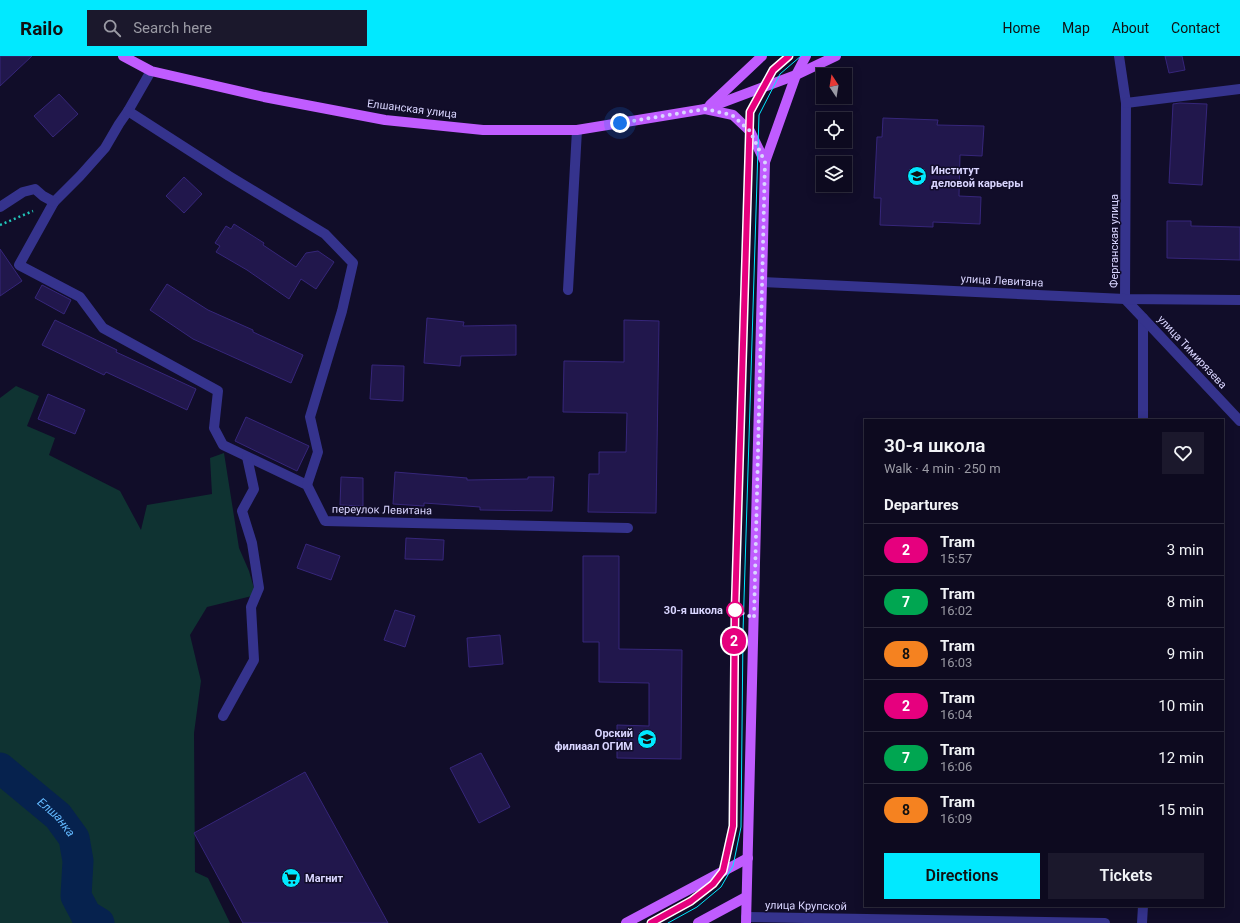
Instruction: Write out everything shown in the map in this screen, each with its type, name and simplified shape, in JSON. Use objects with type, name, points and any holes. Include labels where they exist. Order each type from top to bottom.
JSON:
[{"type":"main road","name":"Елшанская улица","points":[[123,56],[151,71],[264,97],[385,120],[483,130],[576,130],[705,109]]},
{"type":"main road","points":[[705,109],[762,56]]},
{"type":"main road","points":[[746,920],[765,162],[796,75],[806,56]]},
{"type":"main road","points":[[705,109],[796,75],[836,56]]},
{"type":"main road","points":[[705,109],[732,115],[750,131],[765,162]]},
{"type":"main road","points":[[626,923],[748,858]]},
{"type":"main road","points":[[698,923],[746,897]]},
{"type":"street","name":"Ферганская улица","points":[[1119,56],[1126,103],[1125,299],[1143,318]]},
{"type":"street","points":[[128,111],[229,176],[325,234],[353,263],[342,312],[310,417],[318,452],[307,485],[223,445],[214,428],[218,391],[103,328],[80,296],[19,265],[54,202],[105,148],[151,71]]},
{"type":"street","points":[[1126,103],[1240,89]]},
{"type":"street","points":[[568,290],[576,130]]},
{"type":"street","points":[[0,207],[23,192],[35,189],[43,196],[54,202]]},
{"type":"street","name":"улица Левитана","points":[[762,282],[1125,299],[1240,300]]},
{"type":"street","points":[[1143,318],[1143,419]]},
{"type":"street","name":"улица Тимирязева","points":[[1143,318],[1240,421]]},
{"type":"street","points":[[223,716],[254,660],[251,607],[259,588],[252,543],[242,511],[254,490],[247,457]]},
{"type":"street","name":"переулок Левитана","points":[[307,485],[325,521],[628,528]]},
{"type":"street","points":[[1142,907],[1142,923]]},
{"type":"street","name":"улица Крупской","points":[[746,920],[1105,923]]},
{"type":"path","points":[[0,225],[54,202]]},
{"type":"green space","points":[[16,386],[39,396],[27,426],[55,438],[49,455],[120,491],[141,530],[147,505],[212,494],[210,458],[224,453],[239,548],[249,571],[256,595],[207,607],[190,635],[201,681],[194,733],[195,872],[208,878],[230,923],[0,923],[0,398]]},
{"type":"building","points":[[0,56],[32,56],[0,86]]},
{"type":"building","points":[[1165,56],[1182,56],[1185,70],[1169,73]]},
{"type":"building","points":[[59,94],[78,114],[53,137],[34,116]]},
{"type":"building","points":[[1173,104],[1207,104],[1202,185],[1169,183]]},
{"type":"building","name":"Институт деловой карьеры","points":[[883,118],[938,120],[937,125],[984,126],[982,156],[960,155],[959,196],[981,197],[980,224],[933,222],[933,227],[880,225],[881,198],[874,198],[877,137],[882,137]]},
{"type":"building","points":[[184,177],[202,194],[184,213],[166,196]]},
{"type":"building","points":[[1167,221],[1191,221],[1191,226],[1240,227],[1240,260],[1167,258]]},
{"type":"building","points":[[234,224],[264,243],[263,245],[296,267],[306,253],[318,251],[334,262],[316,289],[301,279],[289,299],[247,270],[216,252],[220,246],[215,243],[226,226],[231,229]]},
{"type":"building","points":[[0,249],[22,281],[0,296]]},
{"type":"building","points":[[167,284],[208,310],[303,355],[291,383],[193,339],[150,310]]},
{"type":"building","points":[[42,285],[71,300],[64,314],[35,298]]},
{"type":"building","points":[[427,318],[464,322],[463,326],[516,325],[516,355],[461,356],[460,366],[424,363]]},
{"type":"building","points":[[55,320],[117,350],[116,352],[196,389],[187,410],[106,372],[104,375],[42,345]]},
{"type":"building","points":[[624,320],[659,321],[656,513],[588,512],[589,474],[599,474],[599,452],[626,452],[627,413],[563,412],[564,361],[624,362]]},
{"type":"building","points":[[372,365],[404,366],[403,401],[370,399]]},
{"type":"building","points":[[48,394],[85,410],[75,434],[38,419]]},
{"type":"building","points":[[246,417],[309,446],[297,471],[235,441]]},
{"type":"building","points":[[395,472],[467,478],[467,480],[554,477],[552,511],[480,510],[480,507],[424,503],[424,506],[393,504]]},
{"type":"building","points":[[341,477],[363,478],[363,506],[340,505]]},
{"type":"building","points":[[406,538],[444,540],[443,560],[405,559]]},
{"type":"building","points":[[306,544],[340,556],[331,580],[297,568]]},
{"type":"building","points":[[583,556],[619,556],[619,649],[682,650],[681,759],[617,758],[617,725],[649,726],[649,683],[599,682],[599,642],[583,642]]},
{"type":"building","points":[[395,610],[415,616],[405,647],[384,640]]},
{"type":"building","points":[[500,635],[503,664],[469,667],[467,638]]},
{"type":"building","points":[[481,753],[510,807],[479,823],[450,768]]},
{"type":"building","name":"Магнит","points":[[305,772],[388,923],[243,923],[194,833]]},
{"type":"waterway","name":"Елшанка","points":[[0,768],[58,816],[74,838],[78,861],[76,896],[86,915],[99,923]]},
{"type":"tram line","points":[[650,923],[691,901],[713,884],[723,871],[733,826],[735,610],[750,112],[773,70],[789,56]]},
{"type":"tram line","name":"2","points":[[651,923],[691,901],[713,884],[723,871],[733,826],[735,610],[750,112],[773,70],[789,56]]},
{"type":"tram line","points":[[668,923],[697,907],[721,887],[733,866],[741,827],[743,632],[759,115],[780,74],[801,56]]},
{"type":"place","name":"Институт деловой карьеры","points":[[917,176]]},
{"type":"place","name":"30-я школа","points":[[735,610]]},
{"type":"place","name":"Орский филиаал ОГИМ","points":[[647,739]]},
{"type":"place","name":"Магнит","points":[[291,878]]},
{"type":"route","points":[[620,123],[705,109],[732,115],[750,131],[765,162],[754,618],[735,610]]}]
